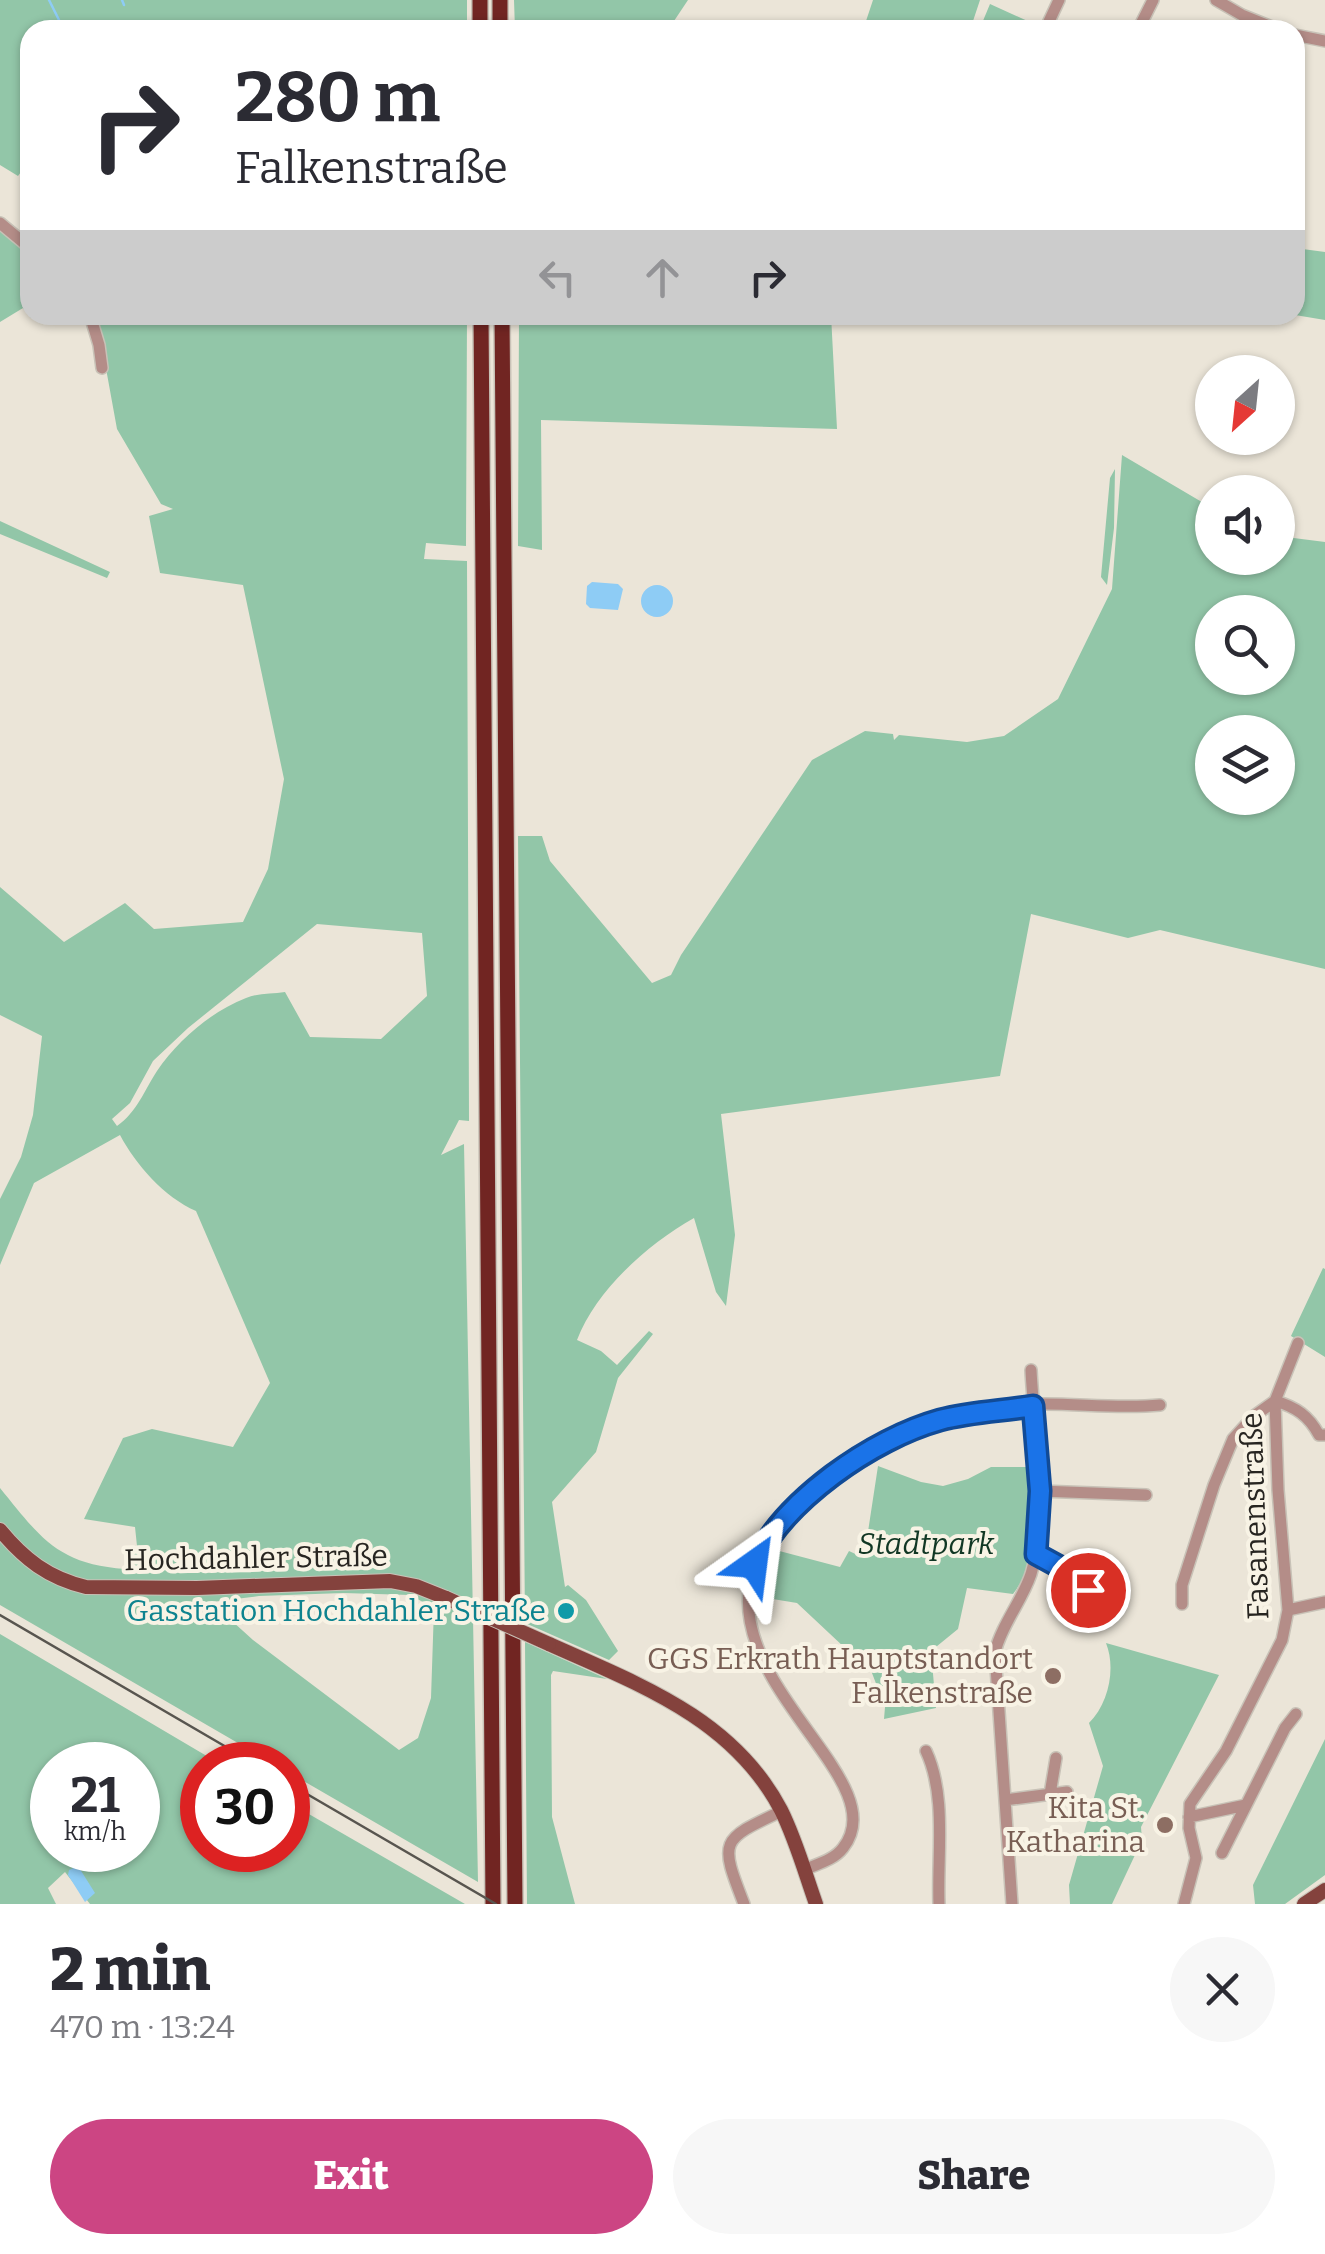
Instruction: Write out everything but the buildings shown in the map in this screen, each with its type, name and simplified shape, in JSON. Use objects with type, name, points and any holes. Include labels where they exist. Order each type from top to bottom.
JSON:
[{"type":"highway","points":[[481,325],[493,1904]]},
{"type":"highway","points":[[502,325],[515,1904]]},
{"type":"main road","name":"Hochdahler Straße","points":[[0,1530],[38,1568],[86,1587],[390,1581],[416,1586],[623,1678],[712,1727],[752,1763],[782,1811],[816,1904]]},
{"type":"main road","points":[[1304,1904],[1325,1890]]},
{"type":"street","points":[[1216,0],[1254,20]]},
{"type":"street","points":[[0,223],[20,240]]},
{"type":"street","points":[[93,325],[102,368]]},
{"type":"street","name":"Fasanenstraße","points":[[1189,1817],[1194,1793],[1226,1752],[1275,1656],[1288,1610],[1278,1490],[1276,1401],[1298,1344]]},
{"type":"street","points":[[1012,1904],[995,1652],[1000,1634],[1030,1578],[1036,1554],[1040,1491],[1031,1370]]},
{"type":"street","points":[[1182,1604],[1182,1585],[1228,1450],[1248,1422],[1276,1401],[1311,1420],[1319,1434],[1325,1435]]},
{"type":"street","points":[[804,1870],[843,1848],[850,1836],[852,1812],[844,1781],[782,1699],[759,1655],[750,1598],[754,1564],[764,1542],[792,1509],[829,1478],[890,1442],[937,1421],[1033,1406],[1160,1405]]},
{"type":"street","points":[[1040,1491],[1146,1495]]},
{"type":"street","points":[[1036,1554],[1082,1579],[1087,1596]]},
{"type":"street","points":[[1288,1610],[1325,1602]]},
{"type":"street","points":[[1222,1853],[1285,1728],[1296,1714]]},
{"type":"street","points":[[926,1752],[934,1766],[939,1904]]},
{"type":"street","points":[[1050,1794],[1056,1758]]},
{"type":"street","points":[[1005,1800],[1067,1792]]},
{"type":"street","points":[[1184,1904],[1196,1858],[1189,1817],[1246,1805]]},
{"type":"street","points":[[744,1904],[727,1854],[730,1840],[782,1811]]},
{"type":"green space","points":[[0,0],[467,0],[467,20],[20,20],[20,173],[18,176],[0,165]]},
{"type":"green space","points":[[514,0],[688,0],[675,20],[515,20]]},
{"type":"green space","points":[[873,0],[980,0],[973,20],[866,20]]},
{"type":"green space","points":[[990,4],[1025,20],[983,20]]},
{"type":"green space","points":[[0,222],[20,241],[20,310],[0,322]]},
{"type":"green space","points":[[1305,249],[1325,252],[1325,320],[1305,317]]},
{"type":"green space","points":[[98,325],[467,325],[466,546],[426,543],[424,559],[467,561],[469,1121],[459,1120],[441,1155],[464,1144],[478,1882],[310,1785],[310,1742],[236,1742],[0,1605],[0,1488],[52,1545],[82,1561],[125,1569],[137,1546],[135,1527],[84,1519],[123,1438],[152,1429],[233,1447],[270,1383],[196,1211],[152,1179],[120,1135],[34,1183],[0,1265],[0,1199],[21,1157],[33,1115],[42,1036],[0,1015],[0,887],[64,942],[125,903],[154,929],[243,922],[268,869],[284,779],[243,585],[160,573],[149,516],[173,509],[161,504],[117,429]],"holes":[[[317,924],[422,933],[427,996],[381,1039],[310,1037],[285,992],[246,998],[208,1019],[185,1038],[165,1059],[135,1108],[117,1126],[112,1119],[130,1103],[153,1061]],[[343,1593],[410,1595],[434,1608],[431,1698],[418,1738],[399,1750],[253,1640],[211,1602]]]},
{"type":"green space","points":[[519,325],[832,325],[837,429],[541,420],[542,550],[518,546]]},
{"type":"green space","points":[[1122,455],[1195,498],[1195,575],[1295,575],[1295,538],[1325,542],[1325,969],[1160,930],[1128,938],[1031,914],[1000,1076],[721,1114],[735,1235],[726,1306],[716,1292],[694,1218],[625,1270],[597,1304],[577,1340],[601,1351],[617,1365],[649,1331],[653,1334],[618,1378],[596,1452],[552,1502],[565,1587],[568,1585],[586,1600],[618,1651],[609,1660],[525,1623],[518,836],[542,836],[550,861],[652,983],[671,975],[812,760],[865,731],[893,734],[894,740],[899,735],[967,742],[1004,736],[1058,699],[1112,589]]},
{"type":"green space","points":[[1115,469],[1114,528],[1107,585],[1101,577],[1110,478]]},
{"type":"green space","points":[[0,521],[110,572],[107,578],[0,534]]},
{"type":"green space","points":[[1325,1269],[1325,1357],[1291,1336]]},
{"type":"green space","name":"Stadtpark","points":[[878,1466],[943,1486],[991,1467],[1033,1467],[1033,1533],[1022,1580],[1013,1594],[967,1588],[958,1629],[931,1651],[936,1708],[884,1719],[885,1707],[867,1660],[845,1648],[797,1603],[755,1596],[768,1548],[840,1567],[849,1551],[864,1558]]},
{"type":"green space","points":[[0,1634],[183,1742],[180,1742],[180,1872],[310,1872],[310,1815],[465,1904],[90,1904],[65,1872],[48,1888],[56,1904],[0,1904]]},
{"type":"green space","points":[[525,1642],[607,1679],[553,1671],[551,1675],[552,1817],[575,1904],[527,1904]]},
{"type":"green space","points":[[1106,1643],[1219,1675],[1141,1827],[1142,1840],[1112,1904],[1070,1904],[1069,1885],[1103,1766],[1089,1723],[1102,1706],[1109,1685]]},
{"type":"green space","points":[[1325,1739],[1325,1875],[1285,1904],[1255,1904],[1253,1885]]},
{"type":"water","points":[[592,582],[618,584],[623,589],[618,610],[590,608],[586,604],[587,586]]},
{"type":"water","points":[[657,585],[668,590],[673,601],[668,612],[657,617],[646,612],[641,601],[646,590]]},
{"type":"water","points":[[82,1872],[95,1893],[85,1902],[68,1875]]},
{"type":"waterway","points":[[49,0],[59,20]]},
{"type":"waterway","points":[[122,0],[124,5]]},
{"type":"railway","points":[[0,1615],[218,1742]]},
{"type":"railway","points":[[310,1796],[496,1904]]},
{"type":"place","name":"Gasstation Hochdahler Straße","points":[[566,1611]]},
{"type":"place","name":"GGS Erkrath Hauptstandort Falkenstraße","points":[[1053,1676]]},
{"type":"place","name":"Kita St. Katharina","points":[[1165,1825]]},
{"type":"route","points":[[754,1564],[778,1523],[844,1468],[937,1421],[1033,1406],[1040,1491],[1036,1554],[1082,1579],[1088,1590]]}]
